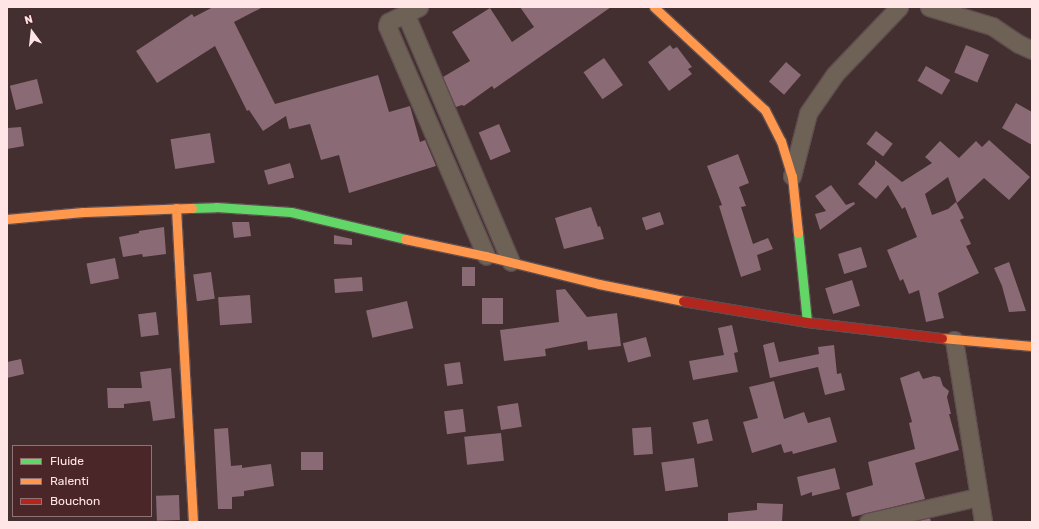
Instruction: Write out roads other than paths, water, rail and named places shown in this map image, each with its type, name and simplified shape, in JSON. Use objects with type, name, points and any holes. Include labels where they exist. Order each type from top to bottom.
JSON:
[{"type":"street","points":[[654,7],[765,110],[781,141],[792,176],[807,322]]},
{"type":"street","points":[[792,176],[808,113],[835,74],[898,7]]},
{"type":"street","points":[[929,7],[992,26],[1019,44],[1032,50]]},
{"type":"street","points":[[486,256],[387,26],[388,22],[413,11],[511,262]]},
{"type":"street","points":[[176,208],[183,363],[193,522]]},
{"type":"street","points":[[7,219],[83,212],[176,208],[242,208],[291,212],[439,247],[486,256],[614,287],[807,322],[954,340],[1032,346]]},
{"type":"street","points":[[954,340],[983,522]]},
{"type":"street","points":[[868,522],[978,497]]}]
